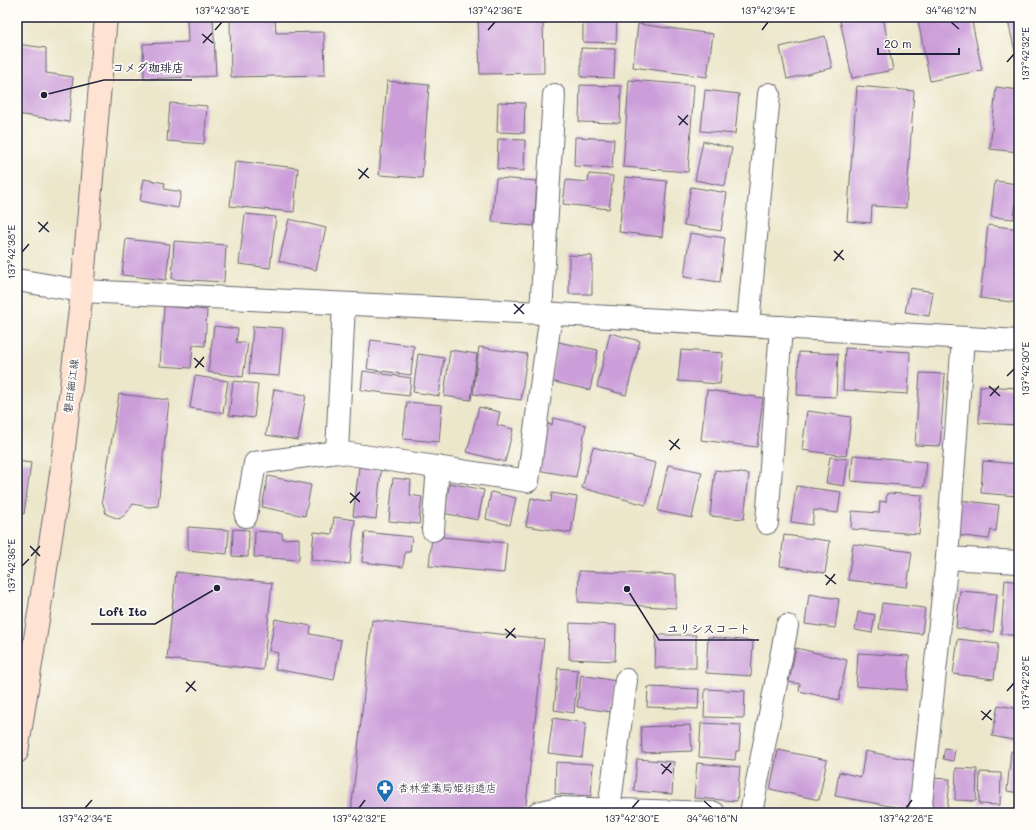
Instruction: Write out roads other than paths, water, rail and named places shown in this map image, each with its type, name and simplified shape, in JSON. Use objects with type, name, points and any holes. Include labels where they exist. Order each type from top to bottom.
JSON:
[{"type":"main road","name":"磐田細江線","points":[[17,752],[61,474],[82,291],[106,17]]},
{"type":"street","points":[[748,324],[770,94]]},
{"type":"street","points":[[246,516],[255,463],[337,452],[528,481],[546,314],[554,95]]},
{"type":"street","points":[[17,280],[82,291],[748,324],[1019,341]]},
{"type":"street","points":[[337,452],[344,304]]},
{"type":"street","points":[[767,523],[781,327]]},
{"type":"street","points":[[920,813],[947,558],[963,338]]},
{"type":"street","points":[[433,530],[438,467]]},
{"type":"street","points":[[947,558],[1019,562]]},
{"type":"street","points":[[751,813],[787,626]]},
{"type":"street","points":[[610,810],[626,680]]},
{"type":"street","points":[[538,813],[558,808],[711,813]]},
{"type":"place","name":"コメダ珈琲店","points":[[44,95]]},
{"type":"place","name":"Loft Ito","points":[[217,588]]},
{"type":"place","name":"ユリシスコート","points":[[627,589]]},
{"type":"place","name":"杏林堂薬局姫街道店","points":[[385,803]]}]
